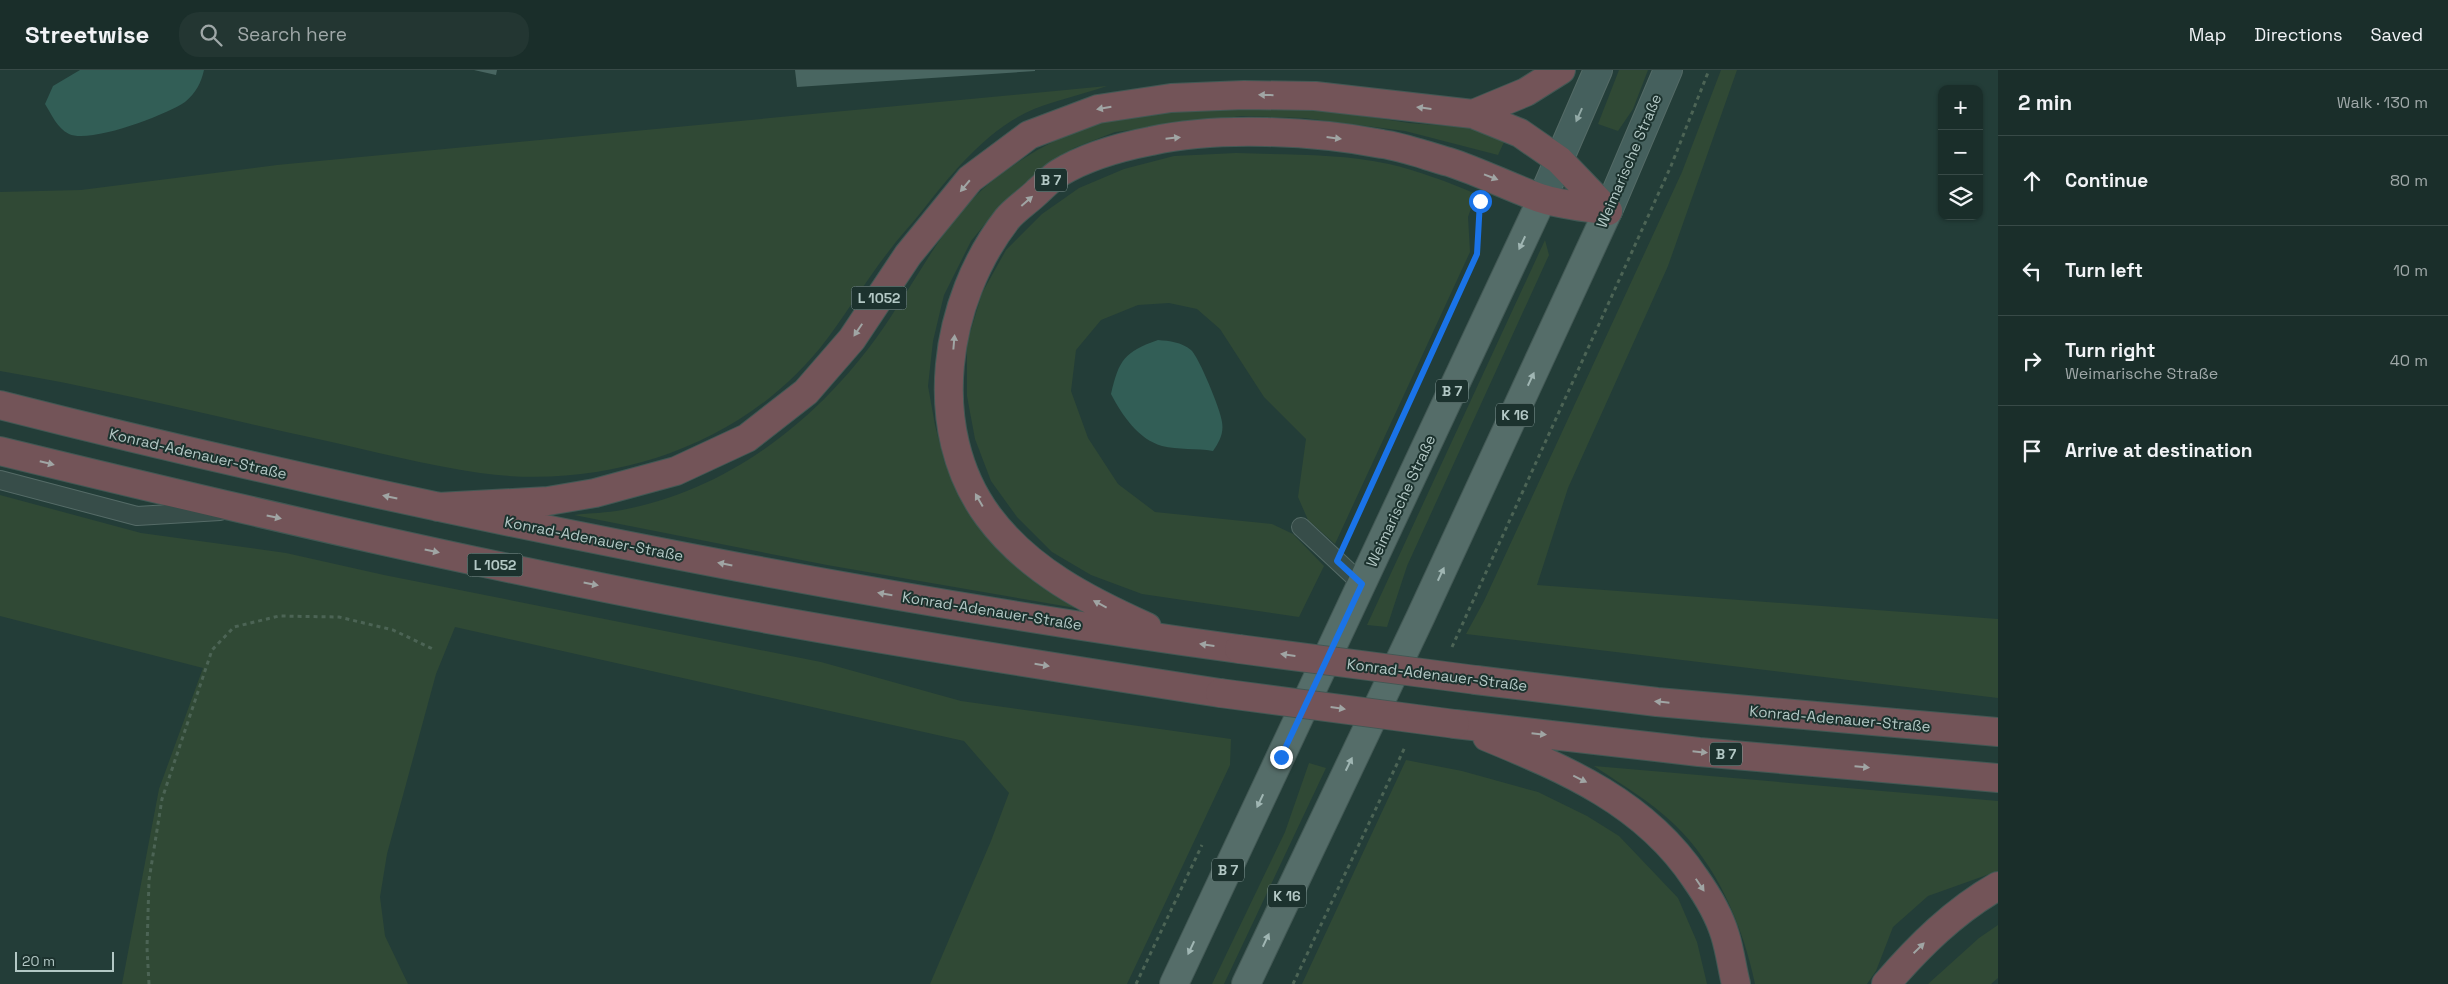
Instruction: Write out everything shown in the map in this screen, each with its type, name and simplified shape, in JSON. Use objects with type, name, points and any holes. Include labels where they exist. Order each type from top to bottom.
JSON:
[{"type":"highway","points":[[1473,114],[1526,92],[1561,70]]},
{"type":"highway","name":"L 1052","points":[[438,507],[548,501],[595,493],[676,471],[747,438],[806,392],[852,339],[908,255],[970,179],[1029,135],[1098,109],[1171,98],[1244,95],[1315,96],[1473,114]]},
{"type":"highway","points":[[1473,114],[1520,133],[1559,160],[1608,211]]},
{"type":"highway","name":"B 7","points":[[1175,640],[1119,615],[1048,575],[1016,548],[987,515],[965,476],[952,439],[949,390],[955,330],[972,275],[1008,218],[1059,174],[1106,152],[1155,140],[1217,134],[1285,132],[1383,144],[1471,169],[1542,199]]},
{"type":"highway","points":[[1542,199],[1608,211]]},
{"type":"highway","name":"Konrad-Adenauer-Straße","points":[[0,405],[189,453],[558,533],[878,593],[1175,640],[1476,680],[1676,704],[1998,732]]},
{"type":"highway","name":"L 1052","points":[[0,451],[239,509],[508,568],[756,617],[994,658]]},
{"type":"highway","name":"B 7","points":[[994,658],[1220,693],[1455,724],[1708,753],[1998,778]]},
{"type":"highway","name":"B 7","points":[[1455,724],[1539,758],[1593,785],[1628,807],[1660,833],[1684,861],[1706,894],[1725,934],[1736,984]]},
{"type":"highway","points":[[1886,984],[1915,951],[1952,916],[1998,886]]},
{"type":"main road","name":"Weimarische Straße","points":[[1174,984],[1542,199],[1598,70]]},
{"type":"main road","name":"Weimarische Straße","points":[[1246,984],[1424,609],[1608,211],[1668,70]]},
{"type":"lane","points":[[0,480],[137,516],[239,509]]},
{"type":"lane","points":[[1301,526],[1362,584]]},
{"type":"path","points":[[1450,651],[1666,175],[1709,70]]},
{"type":"path","points":[[1395,435],[1477,254],[1480,201]]},
{"type":"path","points":[[148,984],[149,880],[162,799],[212,650],[234,627],[279,616],[338,617],[392,630],[435,650]]},
{"type":"path","points":[[1293,984],[1408,741]]},
{"type":"path","points":[[1136,984],[1205,840]]},
{"type":"shaded area","points":[[80,70],[204,70],[200,83],[189,99],[175,108],[128,127],[110,132],[79,136],[69,134],[61,128],[45,104],[53,86]]},
{"type":"shaded area","points":[[1619,70],[1648,70],[1633,109],[1618,131],[1598,124]]},
{"type":"shaded area","points":[[1721,70],[1737,70],[1668,266],[1568,488],[1537,585],[1998,619],[1998,698],[1466,634],[1484,601],[1682,172]]},
{"type":"shaded area","points":[[1107,86],[1034,109],[1001,128],[986,140],[958,167],[897,241],[827,339],[794,376],[757,407],[716,433],[672,453],[625,466],[577,475],[529,477],[480,473],[399,458],[120,394],[0,371],[0,192],[81,190],[277,165]]},
{"type":"shaded area","points":[[1230,107],[1324,110],[1409,123],[1475,128],[1505,140],[1498,155],[1405,131],[1304,118],[1242,116],[1115,132],[1074,148],[1038,172],[999,207],[971,241],[944,295],[933,341],[928,386],[935,425],[945,464],[965,501],[1093,611],[827,565],[574,515],[622,510],[663,500],[703,484],[740,465],[776,441],[808,414],[866,352],[938,243],[965,208],[996,178],[1020,161],[1062,137],[1090,125],[1119,117]]},
{"type":"shaded area","points":[[1236,153],[1312,155],[1370,160],[1422,173],[1476,194],[1468,217],[1470,252],[1335,544],[1308,520],[1298,497],[1306,439],[1264,397],[1220,329],[1197,309],[1169,303],[1138,305],[1101,320],[1076,350],[1071,391],[1088,438],[1118,484],[1155,512],[1272,524],[1293,534],[1324,566],[1299,617],[1142,594],[1091,575],[1052,552],[1017,517],[991,481],[975,439],[967,396],[967,343],[982,293],[1006,250],[1042,214],[1079,188],[1124,169],[1174,156]]},
{"type":"shaded area","points":[[1545,240],[1549,255],[1407,566],[1387,627],[1367,625]]},
{"type":"shaded area","points":[[1158,340],[1175,342],[1187,347],[1195,355],[1204,373],[1222,422],[1222,434],[1213,451],[1181,449],[1153,443],[1132,425],[1120,410],[1111,394],[1120,365],[1130,353]]},
{"type":"shaded area","points":[[0,495],[141,533],[286,553],[384,575],[821,662],[961,701],[1231,739],[1230,765],[1127,984],[930,984],[991,841],[1009,793],[964,741],[455,627],[436,674],[387,854],[380,897],[385,936],[408,984],[122,984],[159,789],[203,668],[0,616]]},
{"type":"shaded area","points":[[1406,760],[1462,771],[1538,792],[1587,816],[1619,836],[1678,898],[1697,942],[1707,984],[1302,984]]},
{"type":"shaded area","points":[[1309,763],[1326,768],[1224,984],[1212,984],[1285,832]]},
{"type":"shaded area","points":[[1594,766],[1998,801],[1998,871],[1928,896],[1893,927],[1876,971],[1867,984],[1755,984],[1750,962],[1735,919],[1715,877],[1703,858],[1689,840],[1665,816],[1635,793]]},
{"type":"shaded area","points":[[1998,925],[1998,978],[1991,984],[1928,984],[1979,938]]},
{"type":"building","points":[[474,70],[497,70],[496,75]]},
{"type":"building","points":[[795,70],[1035,70],[1035,71],[797,87]]},
{"type":"route","points":[[1281,757],[1362,584],[1337,561],[1477,254],[1477,224],[1480,201]]}]
